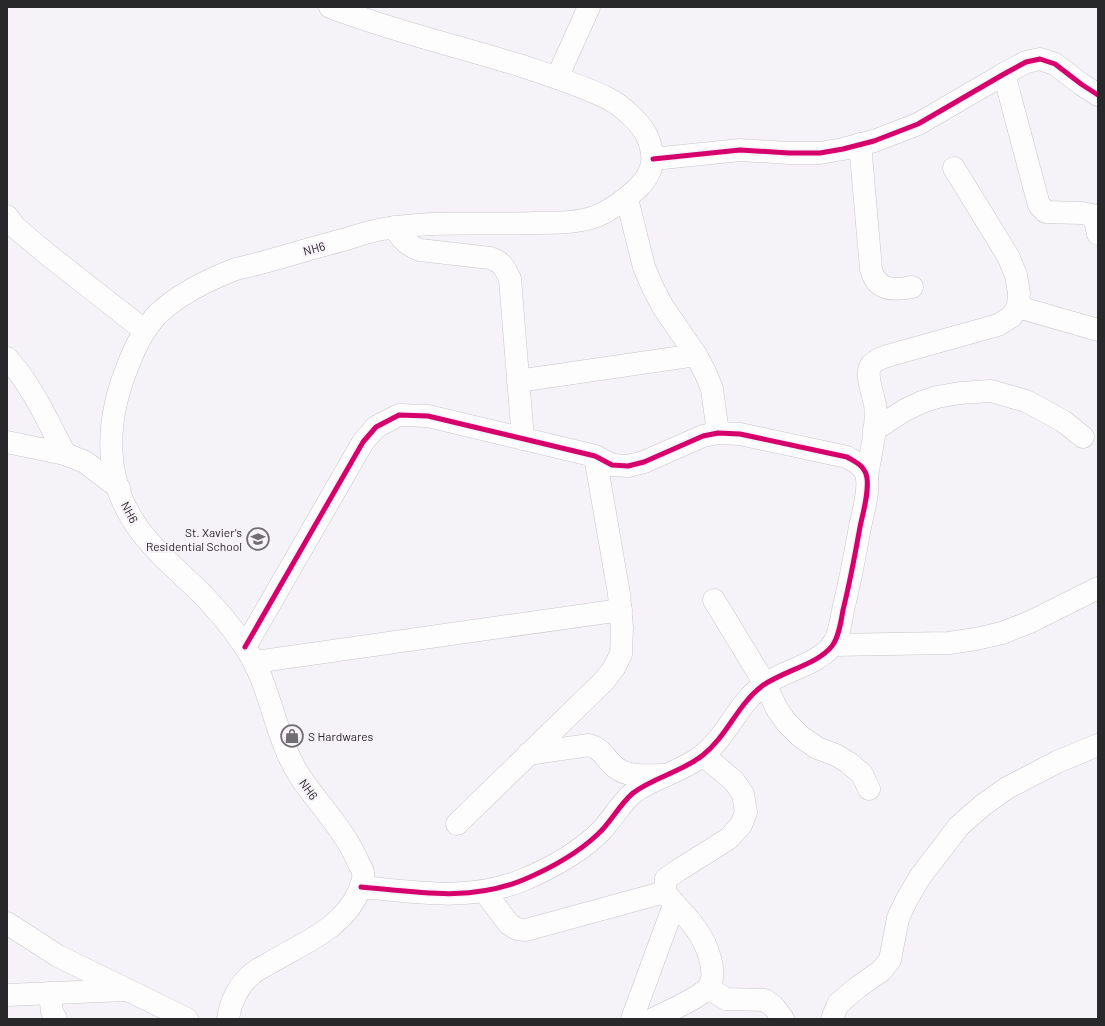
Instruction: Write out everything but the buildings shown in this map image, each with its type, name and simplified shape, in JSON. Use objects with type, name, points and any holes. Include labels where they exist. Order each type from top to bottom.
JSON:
[{"type":"main road","points":[[330,7],[388,27],[500,59],[574,83],[611,100],[631,116],[646,132],[652,147],[653,159],[740,150],[820,153],[860,144],[918,124],[1026,62],[1040,59],[1055,64],[1098,95]]},
{"type":"main road","points":[[557,78],[589,7]]},
{"type":"main road","points":[[1004,74],[1039,205],[1046,212],[1081,213],[1092,216],[1096,224],[1098,234]]},
{"type":"main road","points":[[860,144],[871,269],[873,277],[878,284],[886,288],[901,289],[912,287]]},
{"type":"main road","name":"NH6","points":[[228,1019],[229,1011],[236,993],[251,974],[327,930],[345,915],[355,902],[361,887],[363,874],[355,855],[341,833],[300,776],[289,758],[250,654],[218,612],[145,538],[125,505],[112,463],[110,442],[112,420],[118,389],[134,349],[144,330],[156,316],[172,303],[189,290],[236,269],[381,229],[394,227],[419,224],[575,222],[596,216],[626,199],[651,172],[653,159]]},
{"type":"main road","points":[[361,887],[443,895],[484,891],[522,880],[550,867],[573,853],[598,834],[632,794],[646,784],[704,755],[716,742],[752,694],[765,684],[820,656],[832,645],[839,629],[850,583],[866,494],[874,430],[875,404],[869,376],[870,367],[877,360],[887,356],[998,325],[1012,317],[1018,307],[1019,293],[1016,275],[1008,256],[954,168]]},
{"type":"main road","points":[[626,199],[644,267],[653,288],[663,308],[696,355],[712,389],[718,433]]},
{"type":"main road","points":[[7,216],[15,227],[47,254],[144,330]]},
{"type":"main road","points":[[394,227],[402,240],[411,247],[420,250],[490,258],[498,261],[505,267],[510,279],[523,439]]},
{"type":"main road","points":[[1018,307],[1098,330]]},
{"type":"main road","points":[[518,381],[696,355]]},
{"type":"main road","points":[[7,358],[17,369],[66,454]]},
{"type":"main road","points":[[874,430],[905,410],[922,402],[937,397],[960,393],[991,391],[1026,401],[1062,421],[1083,437]]},
{"type":"main road","points":[[250,654],[363,442],[376,427],[399,415],[428,416],[595,456],[612,465],[628,466],[644,462],[703,436],[718,433],[740,434],[847,457],[861,465],[867,478]]},
{"type":"main road","points":[[7,442],[66,454],[85,462],[119,488]]},
{"type":"main road","points":[[457,824],[604,681],[614,668],[621,654],[621,610],[595,456]]},
{"type":"main road","points":[[832,645],[949,643],[976,640],[1002,633],[1030,622],[1098,588]]},
{"type":"main road","points":[[714,600],[765,684],[777,709],[786,722],[800,736],[818,748],[850,762],[862,774],[869,789]]},
{"type":"main road","points":[[250,654],[621,610]]},
{"type":"main road","points":[[528,754],[589,745],[598,748],[615,767],[626,773],[638,775],[665,775]]},
{"type":"main road","points":[[832,1019],[838,1004],[858,986],[881,971],[890,960],[898,918],[907,899],[920,877],[959,826],[983,805],[1007,788],[1057,762],[1098,745]]},
{"type":"main road","points":[[632,1019],[669,898],[666,879],[728,839],[741,825],[746,812],[743,794],[734,781],[704,755]]},
{"type":"main road","points":[[484,891],[509,924],[517,929],[526,930],[669,898]]},
{"type":"main road","points":[[653,1019],[697,996],[708,988],[712,981],[712,969],[707,947],[697,929],[669,898]]},
{"type":"main road","points":[[7,923],[58,956],[187,1019]]},
{"type":"main road","points":[[708,988],[726,999],[765,1000],[774,1007],[783,1019]]},
{"type":"main road","points":[[7,995],[127,990]]},
{"type":"main road","points":[[50,993],[52,1012],[56,1019]]},
{"type":"cycle path","points":[[653,159],[740,150],[820,153],[874,141],[918,124],[1026,62],[1040,59],[1055,64],[1098,95]]},
{"type":"cycle path","points":[[245,647],[363,442],[376,427],[399,415],[428,416],[595,456],[612,465],[628,466],[644,462],[703,436],[718,433],[740,434],[847,457],[860,465],[866,474],[867,490],[865,503],[838,634],[832,646],[826,653],[818,658],[779,676],[762,686],[746,702],[719,739],[703,755],[686,766],[641,787],[623,803],[603,829],[582,848],[543,871],[523,880],[503,887],[483,891],[443,894],[361,887]]},
{"type":"place","name":"St. Xavier's Residential School","points":[[258,539]]},
{"type":"place","name":"S Hardwares","points":[[292,736]]}]
